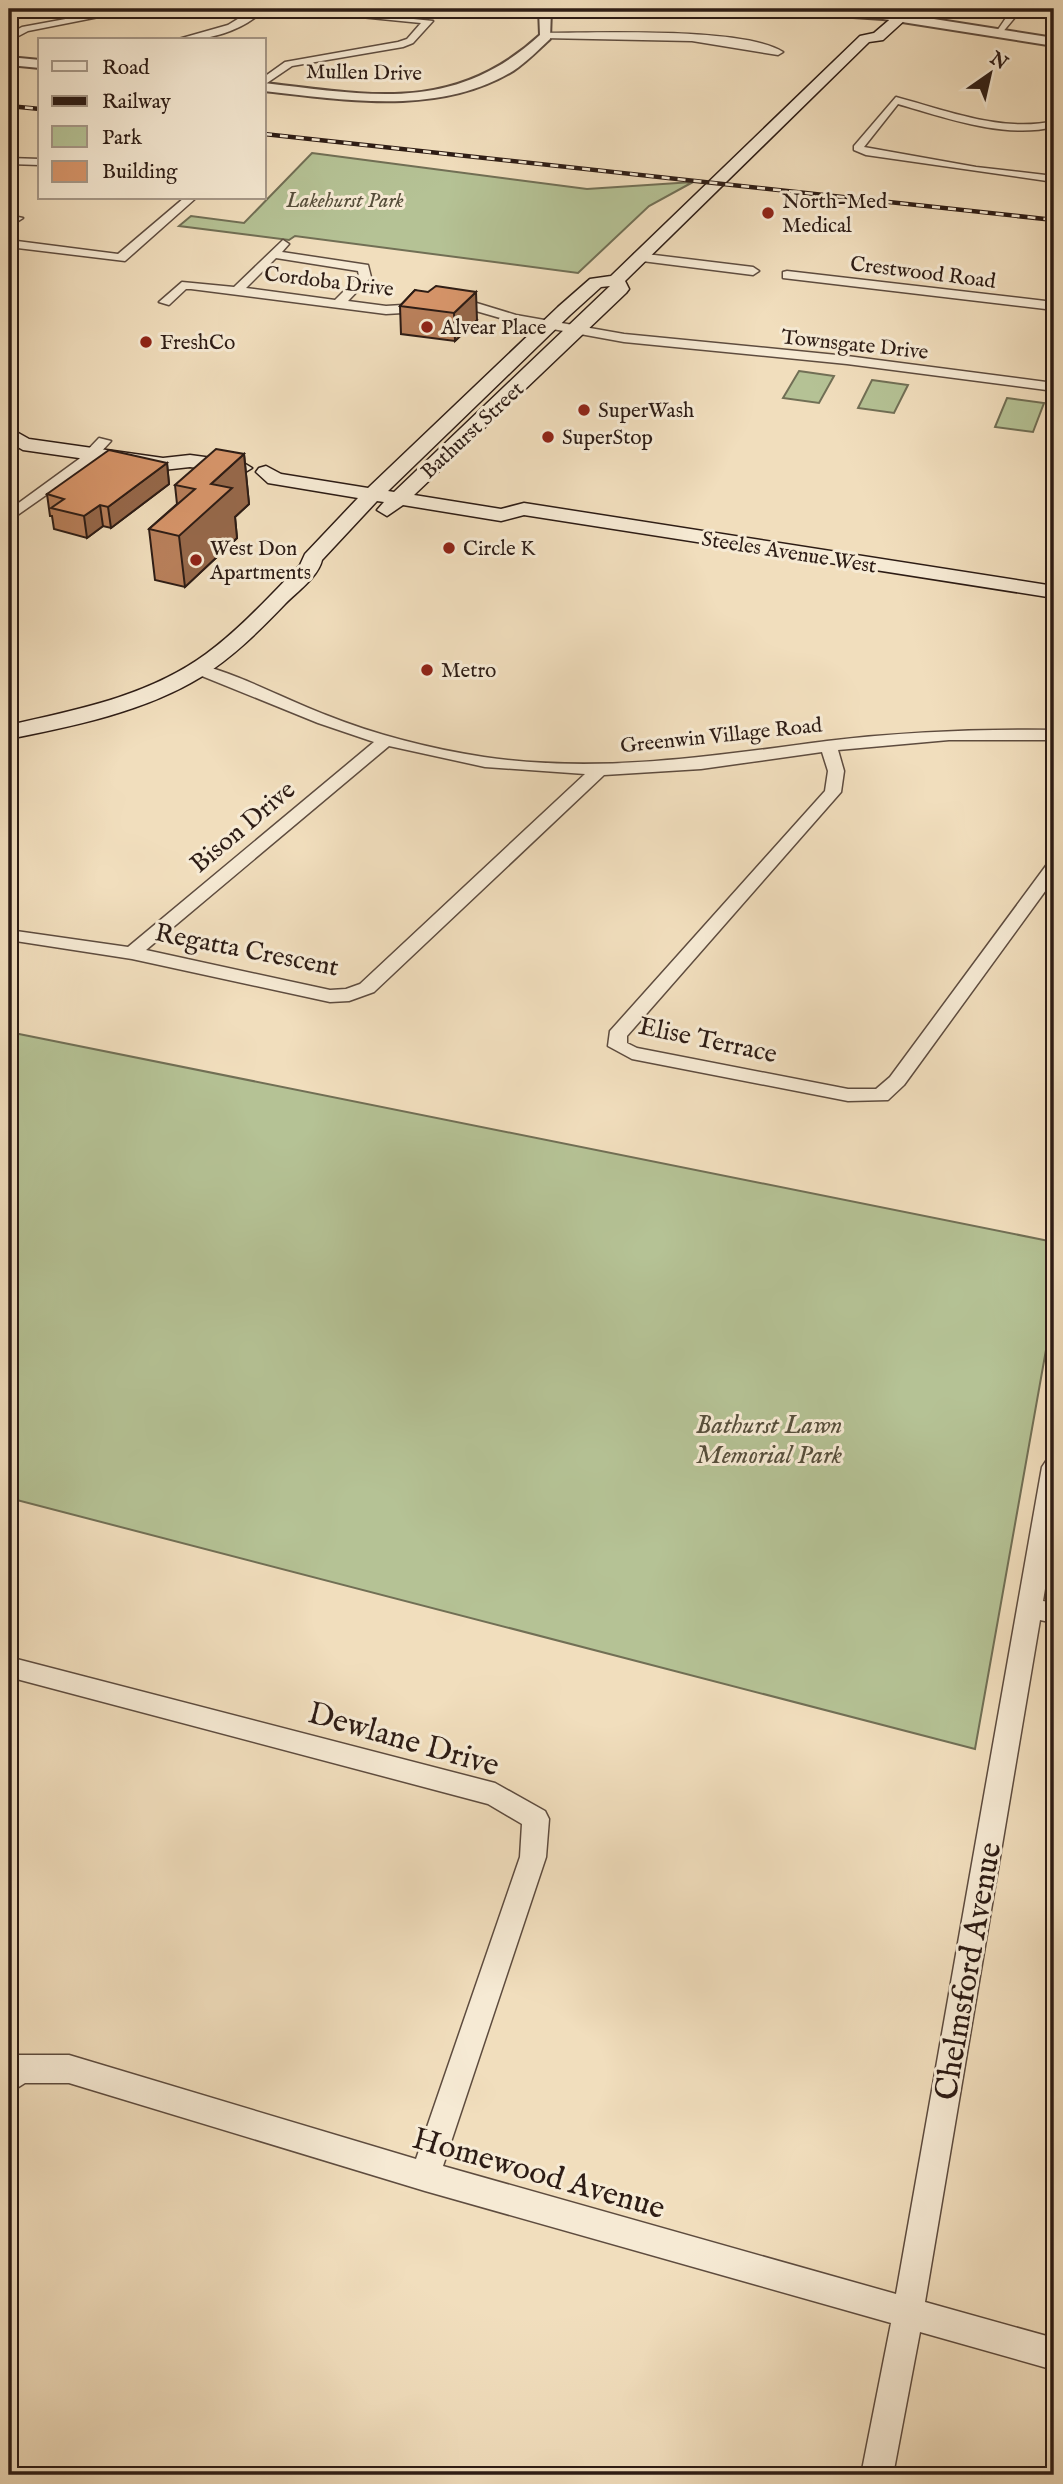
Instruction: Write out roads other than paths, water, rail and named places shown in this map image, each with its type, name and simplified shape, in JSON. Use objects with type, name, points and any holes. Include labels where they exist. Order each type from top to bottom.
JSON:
[{"type":"main road","name":"Bathurst Street","points":[[865,39],[861,35],[883,14]]},
{"type":"main road","name":"Bathurst Street","points":[[310,567],[312,558],[371,495],[554,321],[596,283],[616,279],[865,39],[878,37],[903,16]]},
{"type":"main road","name":"Bathurst Street","points":[[9,733],[73,718],[146,694],[198,669],[237,638],[310,567],[331,562],[414,485],[620,289],[616,279]]},
{"type":"main road","name":"Steeles Avenue West","points":[[11,435],[23,444],[99,447],[163,464],[190,461],[266,472],[293,467],[507,497],[524,509]]},
{"type":"main road","name":"Steeles Avenue West","points":[[266,472],[275,479],[397,500],[501,515],[524,509],[1054,592]]},
{"type":"street","points":[[9,38],[25,29],[134,9]]},
{"type":"street","points":[[190,38],[241,25],[260,9]]},
{"type":"street","points":[[266,83],[289,64],[400,46],[410,41],[428,21],[285,9]]},
{"type":"street","points":[[545,9],[546,36],[670,37],[757,46],[778,52]]},
{"type":"street","points":[[793,9],[903,16],[952,29],[965,27],[1054,42]]},
{"type":"street","points":[[999,32],[1017,9]]},
{"type":"street","name":"Mullen Drive","points":[[266,85],[388,97],[456,89],[485,80],[510,67],[546,36]]},
{"type":"street","points":[[9,61],[38,64]]},
{"type":"street","points":[[1054,124],[1035,127],[961,118],[896,100],[858,148],[866,152],[976,170],[1054,179]]},
{"type":"street","points":[[9,162],[38,162]]},
{"type":"street","points":[[9,244],[121,258],[188,200]]},
{"type":"street","points":[[238,290],[283,243]]},
{"type":"street","points":[[273,254],[363,268],[365,276],[339,303]]},
{"type":"street","points":[[638,257],[753,271]]},
{"type":"street","name":"Crestwood Road","points":[[787,275],[1054,306]]},
{"type":"street","name":"Cordoba Drive","points":[[165,302],[186,285],[386,310],[470,304],[554,321]]},
{"type":"street","name":"Townsgate Drive","points":[[554,321],[624,338],[1054,387]]},
{"type":"street","points":[[9,517],[99,447]]},
{"type":"street","name":"Greenwin Village Road","points":[[198,669],[324,720],[386,740],[485,762],[599,770],[701,764],[829,746],[949,735],[1054,735]]},
{"type":"street","name":"Bison Drive","points":[[132,953],[386,740]]},
{"type":"street","name":"Elise Terrace","points":[[829,746],[836,771],[833,792],[617,1035],[618,1046],[632,1053],[848,1095],[881,1095],[897,1082],[1054,867]]},
{"type":"street","name":"Regatta Crescent","points":[[9,935],[132,953],[330,996],[349,995],[367,988],[599,770]]},
{"type":"street","name":"Chelmsford Avenue","points":[[877,2475],[1043,1610],[1054,1467]]},
{"type":"street","name":"Dewlane Drive","points":[[9,1667],[495,1794],[536,1819],[533,1857],[425,2176]]},
{"type":"street","name":"Homewood Avenue","points":[[9,2079],[19,2069],[69,2069],[425,2176],[1054,2354]]},
{"type":"railway","points":[[9,106],[38,109]]},
{"type":"railway","points":[[266,134],[1054,220]]},
{"type":"place","name":"North-Med Medical","points":[[768,213]]},
{"type":"place","name":"Alvear Place","points":[[427,327]]},
{"type":"place","name":"FreshCo","points":[[146,342]]},
{"type":"place","name":"SuperWash","points":[[584,410]]},
{"type":"place","name":"SuperStop","points":[[548,437]]},
{"type":"place","name":"Circle K","points":[[449,548]]},
{"type":"place","name":"West Don Apartments","points":[[196,560]]},
{"type":"place","name":"Metro","points":[[427,670]]},
{"type":"park label","name":"Lakehurst Park","points":[[345,200]]},
{"type":"park label","name":"Bathurst Lawn Memorial Park","points":[[769,1439]]}]
